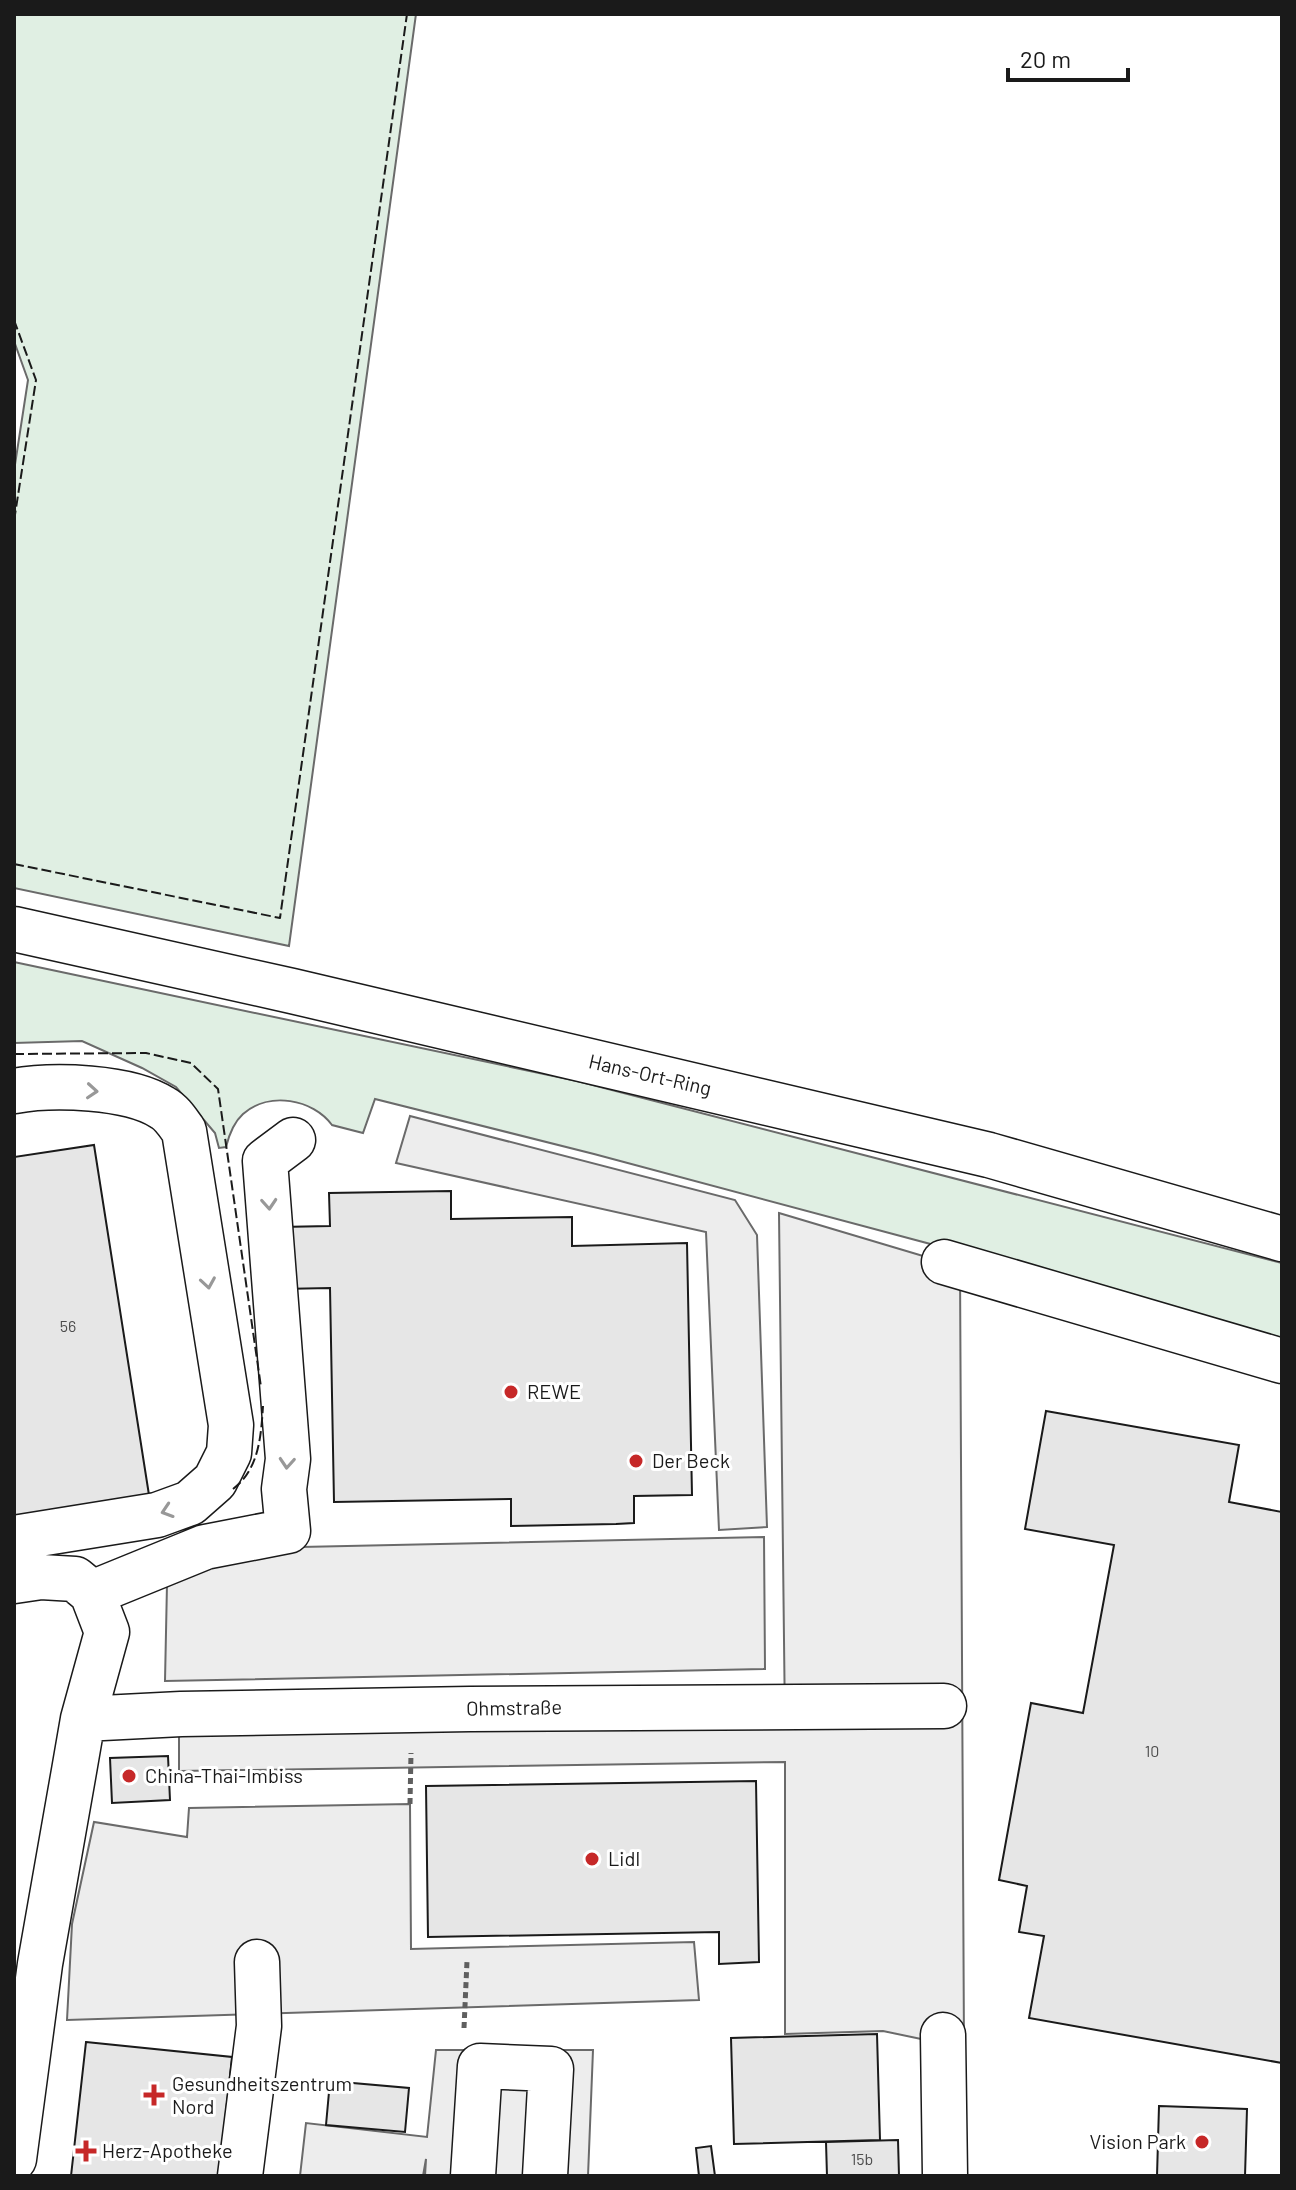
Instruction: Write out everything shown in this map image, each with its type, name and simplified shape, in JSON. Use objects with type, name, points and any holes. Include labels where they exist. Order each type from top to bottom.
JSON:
[{"type":"main road","name":"Hans-Ort-Ring","points":[[14,929],[989,1155],[1282,1239]]},
{"type":"main road","points":[[14,1091],[36,1087],[110,1092],[150,1101],[167,1110],[184,1131],[231,1425],[229,1453],[215,1481],[190,1503],[157,1515],[14,1538]]},
{"type":"main road","points":[[92,1593],[205,1547],[288,1531],[284,1489],[288,1459],[265,1161],[293,1140]]},
{"type":"main road","points":[[944,1262],[1282,1361]]},
{"type":"main road","points":[[14,1581],[41,1577],[75,1579],[92,1593],[107,1632],[83,1719],[26,1987],[14,2159]]},
{"type":"main road","name":"Ohmstraße","points":[[83,1719],[412,1710],[944,1706]]},
{"type":"main road","points":[[240,2176],[259,2026],[257,1962]]},
{"type":"main road","points":[[943,2035],[945,2176]]},
{"type":"main road","points":[[473,2176],[480,2066],[551,2069],[545,2176]]},
{"type":"path","points":[[410,1804],[412,1710]]},
{"type":"path","points":[[464,2035],[467,1961]]},
{"type":"green space","points":[[14,14],[416,14],[289,946],[14,888],[14,471],[28,380],[14,341]]},
{"type":"green space","points":[[14,962],[577,1081],[1282,1263],[1282,1338],[594,1154],[375,1099],[363,1133],[332,1125],[314,1109],[302,1104],[265,1102],[243,1114],[232,1129],[226,1147],[219,1148],[215,1133],[176,1087],[142,1068],[82,1041],[14,1043]]},
{"type":"shaded area","points":[[410,1116],[735,1200],[757,1235],[767,1527],[719,1530],[706,1232],[396,1163]]},
{"type":"shaded area","points":[[779,1213],[960,1267],[964,2048],[883,2031],[785,2034],[785,1762],[179,1771],[179,1727],[785,1725]]},
{"type":"shaded area","points":[[764,1537],[765,1669],[165,1681],[167,1584],[250,1548]]},
{"type":"shaded area","points":[[410,1804],[411,1949],[694,1942],[699,2000],[67,2020],[72,1924],[94,1822],[187,1837],[189,1808]]},
{"type":"shaded area","points":[[436,2050],[593,2050],[588,2176],[425,2176],[426,2159],[423,2176],[300,2176],[306,2123],[427,2137]]},
{"type":"building","points":[[94,1145],[149,1495],[14,1516],[14,1157]]},
{"type":"building","name":"REWE","points":[[451,1191],[451,1219],[572,1217],[572,1246],[687,1243],[692,1495],[634,1496],[634,1523],[616,1524],[511,1526],[511,1499],[334,1502],[330,1288],[281,1289],[280,1227],[330,1226],[329,1193]]},
{"type":"building","points":[[1046,1411],[1239,1445],[1229,1502],[1282,1512],[1282,2063],[1029,2018],[1044,1936],[1019,1932],[1027,1886],[999,1880],[1031,1703],[1083,1713],[1114,1545],[1025,1529]]},
{"type":"building","points":[[168,1756],[170,1800],[112,1803],[110,1758]]},
{"type":"building","name":"Lidl","points":[[756,1781],[759,1962],[719,1964],[719,1932],[428,1937],[426,1786]]},
{"type":"building","points":[[877,2034],[880,2140],[734,2144],[731,2038]]},
{"type":"building","name":"Gesundheitszentrum Nord","points":[[86,2042],[232,2057],[219,2176],[71,2176]]},
{"type":"building","points":[[330,2081],[409,2088],[405,2132],[326,2125]]},
{"type":"building","name":"Vision Park","points":[[1159,2106],[1247,2109],[1245,2176],[1157,2176]]},
{"type":"building","points":[[898,2140],[899,2176],[827,2176],[826,2142]]},
{"type":"building","points":[[711,2146],[715,2176],[699,2176],[696,2148]]},
{"type":"fence","points":[[14,864],[280,918],[407,14]]},
{"type":"fence","points":[[14,320],[36,380],[14,521]]},
{"type":"fence","points":[[14,1054],[146,1053],[191,1063],[218,1089],[261,1387]]},
{"type":"fence","points":[[233,1489],[248,1472],[257,1452],[263,1406]]},
{"type":"place","name":"REWE","points":[[511,1392]]},
{"type":"place","name":"Der Beck","points":[[636,1461]]},
{"type":"place","name":"China-Thai-Imbiss","points":[[129,1776]]},
{"type":"place","name":"Lidl","points":[[592,1859]]},
{"type":"place","name":"Gesundheitszentrum Nord","points":[[154,2095]]},
{"type":"place","name":"Vision Park","points":[[1202,2142]]},
{"type":"place","name":"Herz-Apotheke","points":[[86,2151]]}]
